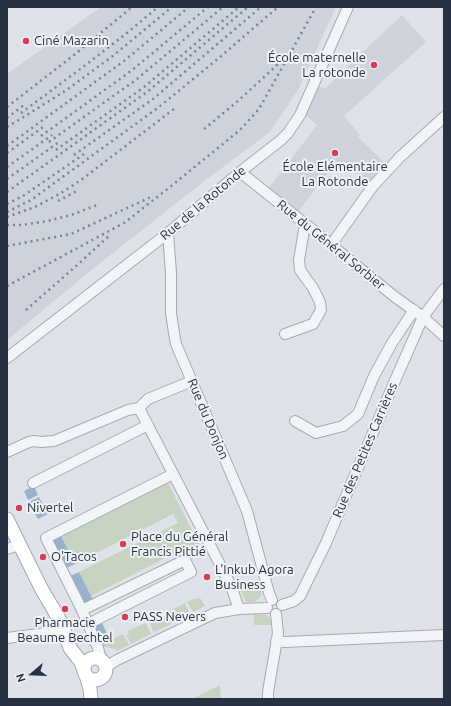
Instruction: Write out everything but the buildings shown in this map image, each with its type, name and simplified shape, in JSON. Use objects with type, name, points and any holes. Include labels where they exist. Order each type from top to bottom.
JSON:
[{"type":"main road","points":[[7,519],[13,547],[41,588],[62,626],[70,648],[80,662],[85,674],[91,699]]},
{"type":"main road","points":[[62,626],[82,650],[103,664]]},
{"type":"main road","points":[[88,660],[103,664],[93,679],[89,678],[85,674],[84,668],[88,660]]},
{"type":"main road","points":[[97,699],[103,664]]},
{"type":"street","name":"Rue de la Rotonde","points":[[7,358],[168,233],[288,133],[300,115],[348,7]]},
{"type":"street","points":[[331,245],[373,186],[400,158],[444,117]]},
{"type":"street","name":"Rue du Général Sorbier","points":[[240,172],[395,297],[414,310],[444,336]]},
{"type":"street","points":[[285,334],[313,324],[321,310],[320,302],[313,288],[300,270],[299,260],[304,230],[308,226]]},
{"type":"street","name":"Rue du Donjon","points":[[168,233],[171,273],[171,313],[174,333],[179,350],[247,511],[269,593],[270,604]]},
{"type":"street","name":"Rue des Petites Carrières","points":[[282,605],[294,601],[300,596],[326,543],[423,318],[444,289]]},
{"type":"street","points":[[295,421],[316,433],[344,426],[358,414],[374,376],[392,343],[414,310]]},
{"type":"street","points":[[7,452],[29,442],[54,441],[128,410],[139,408],[148,399],[192,381]]},
{"type":"street","points":[[139,408],[229,583],[239,609]]},
{"type":"street","points":[[33,483],[148,425]]},
{"type":"street","points":[[173,474],[46,538],[82,610],[103,664],[215,613],[270,604],[275,600],[280,601],[282,605],[282,610],[279,614],[270,613],[270,604]]},
{"type":"street","points":[[82,610],[185,560],[191,572],[88,624]]},
{"type":"street","points":[[268,699],[278,633],[276,614]]},
{"type":"street","points":[[7,638],[55,632],[62,626]]},
{"type":"street","points":[[276,641],[285,642],[444,635]]},
{"type":"shaded area","points":[[101,7],[336,7],[298,90],[270,132],[207,179],[89,272],[7,340],[7,74]]},
{"type":"shaded area","points":[[402,15],[426,42],[344,116],[360,135],[358,137],[387,165],[370,184],[340,162],[331,173],[329,171],[298,212],[269,188],[317,125],[305,115],[318,86],[325,89]]},
{"type":"green space","name":"Place du Général Francis Pittié","points":[[165,477],[200,546],[185,554],[183,549],[91,596],[79,572],[178,523],[173,514],[75,564],[59,532]]},
{"type":"green space","points":[[259,581],[262,591],[260,598],[254,602],[246,602],[240,589]]},
{"type":"green space","points":[[200,598],[205,606],[193,612],[187,602]]},
{"type":"green space","points":[[185,603],[190,614],[173,623],[168,612]]},
{"type":"green space","points":[[254,614],[266,615],[272,620],[273,625],[254,625]]},
{"type":"green space","points":[[162,615],[163,617],[166,615],[171,624],[154,632],[148,621]]},
{"type":"green space","points":[[146,623],[151,634],[131,644],[126,635],[129,634],[128,631]]},
{"type":"green space","points":[[123,634],[129,645],[116,651],[115,649],[102,646],[102,645]]},
{"type":"green space","points":[[220,685],[221,699],[192,699]]},
{"type":"water","points":[[34,486],[38,495],[28,500],[24,491]]},
{"type":"water","points":[[39,497],[48,514],[38,519],[29,502]]},
{"type":"water","points":[[59,532],[75,564],[63,569],[48,537]]},
{"type":"water","points":[[79,572],[95,604],[83,609],[68,577]]},
{"type":"water","points":[[102,623],[110,640],[102,645],[93,628]]},
{"type":"railway","points":[[7,107],[74,55],[132,7]]},
{"type":"railway","points":[[21,113],[127,33],[158,7]]},
{"type":"railway","points":[[7,127],[68,89],[114,55],[172,7]]},
{"type":"railway","points":[[7,146],[124,61],[189,7]]},
{"type":"railway","points":[[41,136],[131,71],[208,7]]},
{"type":"railway","points":[[49,142],[137,79],[223,7]]},
{"type":"railway","points":[[56,150],[144,87],[239,7]]},
{"type":"railway","points":[[7,192],[147,92],[248,7]]},
{"type":"railway","points":[[74,155],[153,99],[261,7]]},
{"type":"railway","points":[[7,212],[31,200],[159,107],[278,7]]},
{"type":"railway","points":[[7,286],[124,223],[240,130],[259,109],[316,7]]},
{"type":"railway","points":[[204,129],[238,101],[283,58]]},
{"type":"railway","points":[[7,118],[24,105]]},
{"type":"railway","points":[[7,217],[35,207],[61,193],[81,180],[174,109]]},
{"type":"railway","points":[[7,153],[46,125]]},
{"type":"railway","points":[[7,167],[52,135]]},
{"type":"railway","points":[[7,179],[59,142]]},
{"type":"railway","points":[[7,204],[23,196],[84,154]]},
{"type":"railway","points":[[58,201],[79,190]]},
{"type":"railway","points":[[7,246],[71,234],[153,196]]},
{"type":"railway","points":[[7,225],[22,225],[48,221],[71,215],[100,204]]},
{"type":"railway","points":[[26,310],[110,235]]},
{"type":"place","name":"Ciné Mazarin","points":[[26,41]]},
{"type":"place","name":"École maternelle La rotonde","points":[[374,65]]},
{"type":"place","name":"École Elémentaire La Rotonde","points":[[335,153]]},
{"type":"place","name":"Nivertel","points":[[19,508]]},
{"type":"place","name":"Place du Général Francis Pittié","points":[[123,544]]},
{"type":"place","name":"O'Tacos","points":[[43,557]]},
{"type":"place","name":"L'Inkub Agora Business","points":[[207,577]]},
{"type":"place","name":"Pharmacie Beaume Bechtel","points":[[65,609]]},
{"type":"place","name":"PASS Nevers","points":[[125,617]]}]
